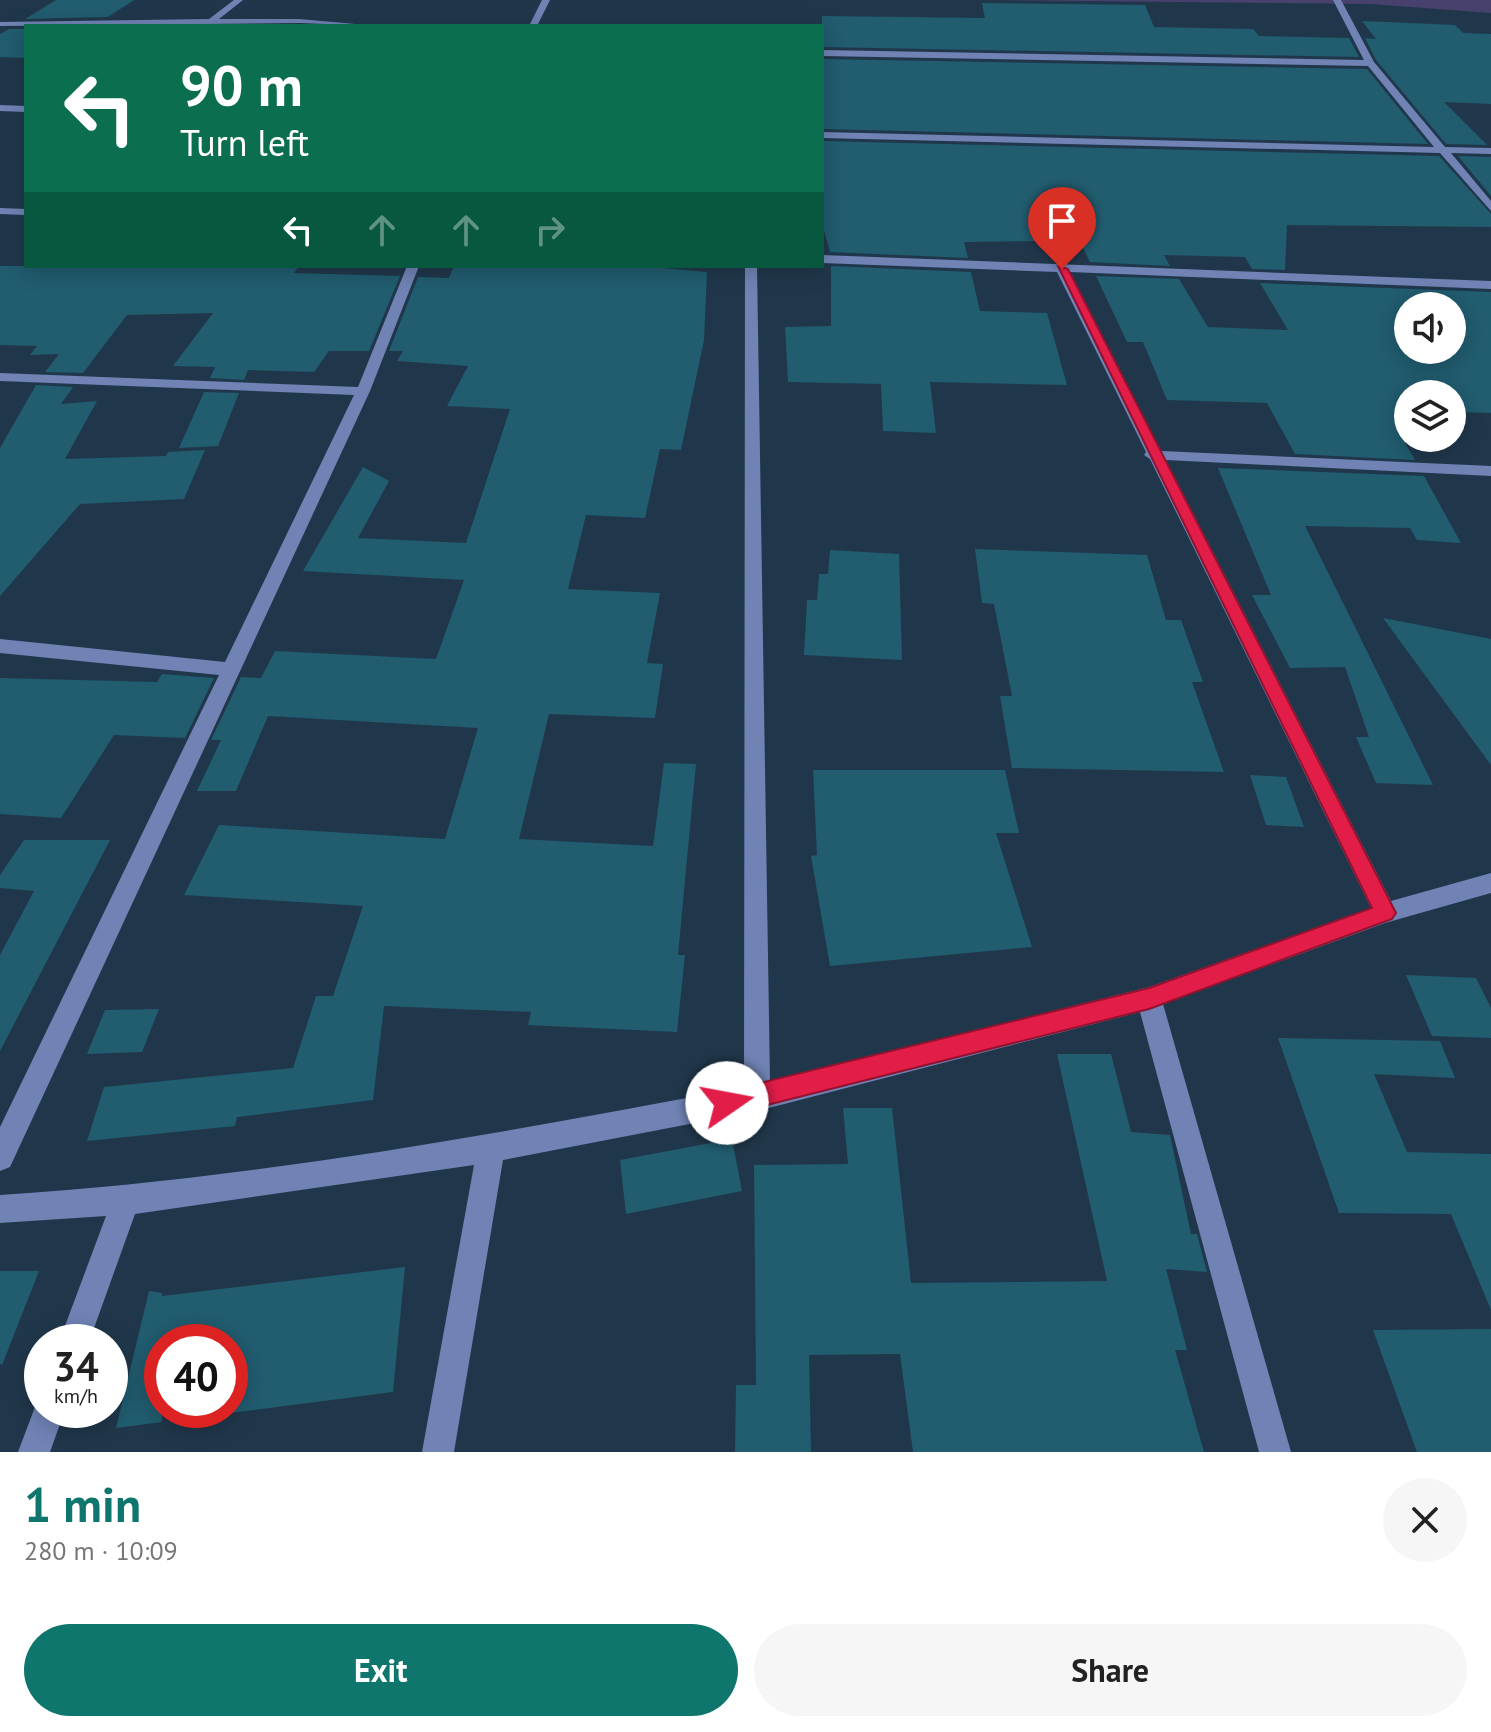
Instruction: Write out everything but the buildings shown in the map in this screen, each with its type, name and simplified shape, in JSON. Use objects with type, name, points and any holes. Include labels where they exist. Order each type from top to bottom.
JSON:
[{"type":"street","points":[[213,20],[239,0]]},
{"type":"street","points":[[534,24],[546,0]]},
{"type":"street","points":[[1337,0],[1370,63],[1491,208]]},
{"type":"street","points":[[0,24],[213,20],[320,24]]},
{"type":"street","points":[[824,53],[1370,63]]},
{"type":"street","points":[[0,108],[24,109]]},
{"type":"street","points":[[824,135],[1491,151]]},
{"type":"street","points":[[0,211],[24,212]]},
{"type":"street","points":[[824,259],[1491,285]]},
{"type":"street","points":[[0,1157],[363,391],[412,268]]},
{"type":"street","points":[[751,268],[757,1098]]},
{"type":"street","points":[[1062,269],[1152,455],[1385,913]]},
{"type":"street","points":[[0,377],[363,391]]},
{"type":"street","points":[[1152,455],[1491,471]]},
{"type":"street","points":[[0,646],[231,669]]},
{"type":"street","points":[[0,1209],[126,1201],[491,1149],[757,1098],[1149,998],[1385,913],[1491,883]]},
{"type":"street","points":[[1149,998],[1275,1452]]},
{"type":"street","points":[[438,1452],[491,1149]]},
{"type":"street","points":[[81,1324],[126,1201]]},
{"type":"street","points":[[34,1452],[43,1428]]},
{"type":"shaded area","points":[[998,0],[1491,0],[1491,13],[1371,4]]},
{"type":"route","points":[[727,1103],[1149,998],[1385,913],[1152,455],[1062,269]]}]
